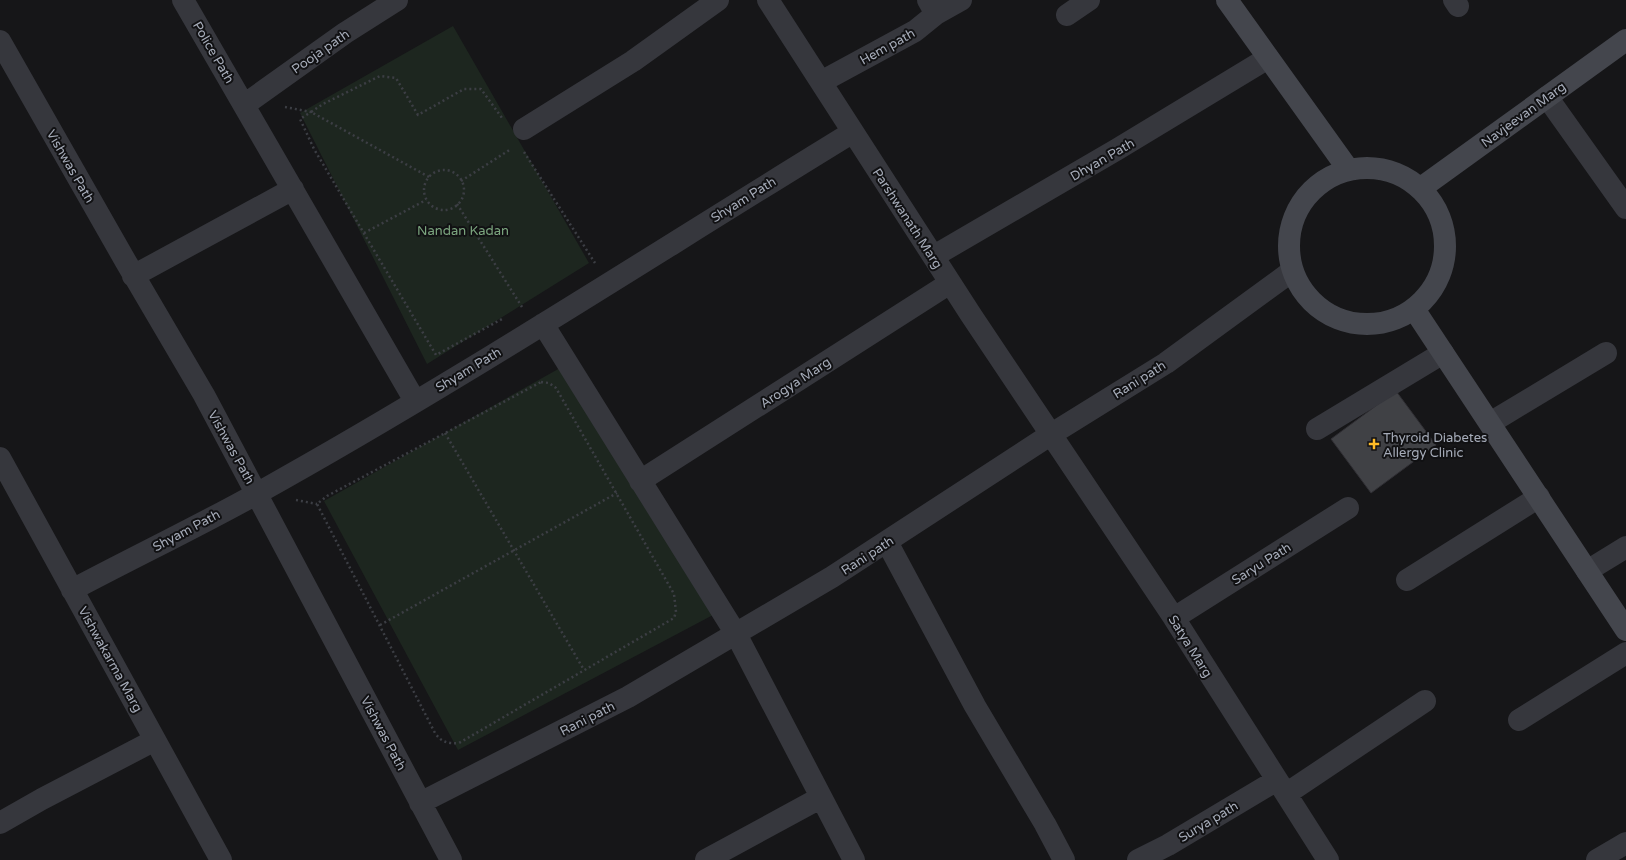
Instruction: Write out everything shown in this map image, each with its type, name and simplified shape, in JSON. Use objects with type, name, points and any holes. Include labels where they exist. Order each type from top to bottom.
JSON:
[{"type":"street","name":"Police Path","points":[[183,0],[248,102],[293,189],[415,401]]},
{"type":"street","name":"Pooja path","points":[[248,102],[345,33],[396,0]]},
{"type":"street","points":[[524,129],[633,61],[718,0]]},
{"type":"street","name":"Parshwanath Marg","points":[[768,0],[950,283],[1050,434]]},
{"type":"street","name":"Hem path","points":[[822,82],[915,31],[932,7],[961,0]]},
{"type":"street","points":[[1067,15],[1089,0]]},
{"type":"street","points":[[1227,0],[1348,169]]},
{"type":"street","name":"Navjeevan Marg","points":[[1421,188],[1626,40]]},
{"type":"street","name":"Vishwas Path","points":[[0,41],[133,276],[204,395],[258,493],[451,860]]},
{"type":"street","name":"Dhyan Path","points":[[934,256],[1116,150],[1268,58]]},
{"type":"street","points":[[1547,97],[1626,208]]},
{"type":"street","name":"Shyam Path","points":[[72,590],[258,493],[415,401],[543,324],[853,132]]},
{"type":"street","points":[[1374,168],[1399,174],[1421,188],[1435,207],[1444,227],[1445,250],[1441,273],[1430,293],[1414,309],[1395,319],[1374,324],[1353,323],[1333,317],[1315,306],[1306,296],[1301,290],[1292,271],[1288,243],[1290,228],[1297,208],[1310,191],[1327,178],[1348,169],[1374,168]]},
{"type":"street","points":[[133,276],[293,189]]},
{"type":"street","name":"Rani path","points":[[420,803],[628,697],[832,577],[1050,434],[1166,363],[1292,271]]},
{"type":"street","name":"Arogya Marg","points":[[640,481],[950,283]]},
{"type":"street","points":[[1414,309],[1626,630]]},
{"type":"street","points":[[543,324],[736,634],[820,798],[854,860]]},
{"type":"street","points":[[1317,429],[1443,353]]},
{"type":"street","points":[[1490,423],[1606,353]]},
{"type":"street","name":"Satya Marg","points":[[1050,434],[1174,618],[1328,860]]},
{"type":"street","name":"Vishwakarma Marg","points":[[0,458],[221,860]]},
{"type":"street","points":[[1407,580],[1539,497]]},
{"type":"street","name":"Saryu Path","points":[[1174,618],[1348,508]]},
{"type":"street","points":[[887,542],[975,706],[1045,824],[1064,860]]},
{"type":"street","points":[[1587,571],[1626,547]]},
{"type":"street","points":[[1519,720],[1626,653]]},
{"type":"street","name":"Surya path","points":[[1138,860],[1281,787],[1425,701]]},
{"type":"street","points":[[0,823],[42,799],[155,740]]},
{"type":"street","points":[[706,860],[820,798]]},
{"type":"street","points":[[1597,860],[1626,843]]},
{"type":"path","points":[[502,118],[482,89],[464,89],[418,115],[396,78],[391,76],[380,76],[323,104],[300,119],[314,149],[436,355],[502,318]]},
{"type":"path","points":[[248,102],[311,112],[429,177]]},
{"type":"path","points":[[461,181],[512,148]]},
{"type":"path","points":[[523,150],[597,266]]},
{"type":"path","points":[[446,170],[457,175],[461,181],[464,193],[457,204],[452,208],[441,210],[435,208],[426,200],[424,188],[429,177],[433,173],[446,170]]},
{"type":"path","points":[[364,234],[426,200]]},
{"type":"path","points":[[457,204],[522,307]]},
{"type":"path","points":[[516,311],[529,303]]},
{"type":"path","points":[[541,382],[550,383],[556,388],[617,493],[674,594],[676,612],[674,618],[459,743],[446,743],[439,739],[317,504],[327,496],[541,382]]},
{"type":"path","points":[[445,433],[584,670]]},
{"type":"path","points":[[380,625],[617,493]]},
{"type":"green space","name":"Nandan Kadan","points":[[453,26],[589,263],[427,364],[300,113]]},
{"type":"green space","points":[[560,368],[713,615],[458,750],[324,501]]},
{"type":"building","points":[[1396,391],[1436,445],[1371,493],[1331,439]]},
{"type":"place","name":"Thyroid Diabetes Allergy Clinic","points":[[1374,444]]}]
